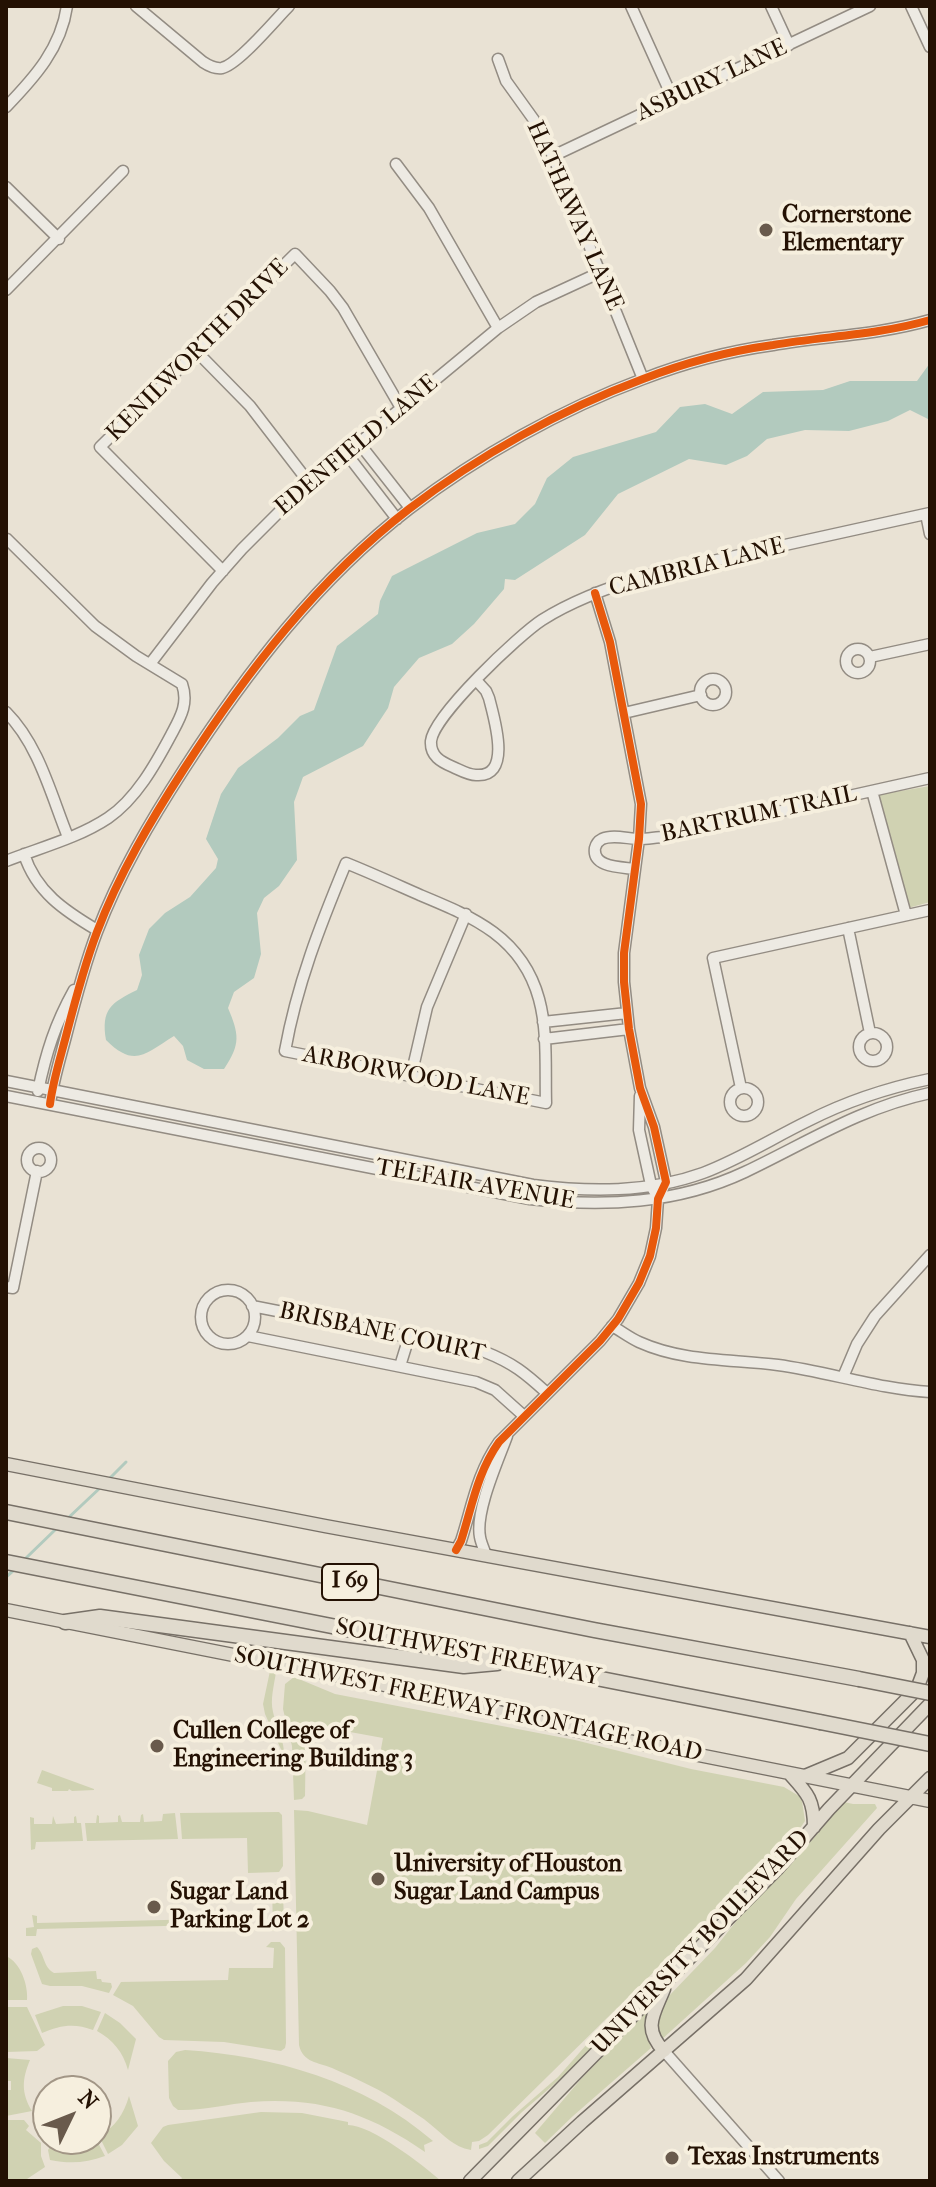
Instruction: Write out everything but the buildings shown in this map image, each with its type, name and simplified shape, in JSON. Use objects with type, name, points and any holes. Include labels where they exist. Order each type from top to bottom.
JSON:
[{"type":"highway","name":"SOUTHWEST FREEWAY","points":[[12,1514],[594,1630],[930,1693]]},
{"type":"highway","name":"SOUTHWEST FREEWAY","points":[[6,1562],[930,1744]]},
{"type":"highway","points":[[65,1622],[100,1617],[464,1666],[511,1661]]},
{"type":"main road","points":[[6,1464],[930,1637]]},
{"type":"main road","name":"SOUTHWEST FREEWAY FRONTAGE ROAD","points":[[6,1610],[385,1685],[545,1724],[930,1801]]},
{"type":"main road","points":[[805,1776],[848,1758],[917,1689],[923,1673],[923,1660],[910,1633]]},
{"type":"main road","name":"UNIVERSITY BOULEVARD","points":[[478,2178],[795,1851],[851,1785],[930,1704]]},
{"type":"main road","points":[[789,1773],[810,1798],[814,1808],[814,1827]]},
{"type":"main road","name":"UNIVERSITY BOULEVARD","points":[[518,2181],[746,1979],[871,1838],[930,1778]]},
{"type":"main road","points":[[664,2051],[654,2040],[652,2024],[667,1982]]},
{"type":"street","points":[[6,107],[48,58],[62,28],[67,6]]},
{"type":"street","points":[[136,6],[203,62],[213,68],[223,68],[241,56],[289,6]]},
{"type":"street","points":[[631,6],[673,99]]},
{"type":"street","points":[[771,6],[789,45]]},
{"type":"street","name":"ASBURY LANE","points":[[553,156],[870,6]]},
{"type":"street","points":[[911,6],[930,47]]},
{"type":"street","name":"HATHAWAY LANE","points":[[498,59],[506,81],[534,120],[553,156],[643,379]]},
{"type":"street","points":[[396,164],[443,230],[498,328]]},
{"type":"street","points":[[6,290],[123,171]]},
{"type":"street","points":[[6,187],[59,239]]},
{"type":"street","name":"KENILWORTH DRIVE","points":[[223,571],[100,447],[295,254],[343,308],[401,408]]},
{"type":"street","name":"EDENFIELD LANE","points":[[150,664],[223,571],[310,484],[498,328],[536,302],[601,272]]},
{"type":"street","points":[[50,1104],[82,974],[97,930],[143,836],[205,737],[242,685],[313,598],[352,559],[410,508],[463,471],[522,436],[643,379],[701,361],[771,345],[864,334],[930,320]]},
{"type":"street","points":[[197,352],[250,406],[310,484]]},
{"type":"street","points":[[359,443],[410,508]]},
{"type":"street","points":[[346,453],[397,519]]},
{"type":"street","points":[[928,514],[930,534]]},
{"type":"street","name":"CAMBRIA LANE","points":[[476,680],[489,698],[499,751],[498,761],[485,774],[473,775],[437,758],[431,746],[435,730],[476,680],[499,655],[540,621],[567,605],[649,575],[928,514]]},
{"type":"street","points":[[6,861],[68,837],[108,818],[124,805],[167,743],[186,700],[182,684],[116,643],[95,626],[7,540]]},
{"type":"street","points":[[456,1550],[481,1472],[493,1450],[600,1341],[639,1283],[650,1256],[658,1199],[666,1182],[654,1127],[640,1088],[624,982],[624,953],[641,804],[610,642],[595,593]]},
{"type":"street","points":[[870,657],[930,644]]},
{"type":"street","points":[[624,713],[701,695]]},
{"type":"street","points":[[6,712],[32,747],[68,837]]},
{"type":"street","name":"BARTRUM TRAIL","points":[[635,869],[598,860],[595,845],[600,840],[610,838],[665,837],[930,778]]},
{"type":"street","points":[[872,791],[906,915]]},
{"type":"street","points":[[24,854],[35,879],[50,898],[97,930]]},
{"type":"street","name":"ARBORWOOD LANE","points":[[466,914],[346,863],[305,965],[292,1010],[285,1051],[546,1103],[544,1039]]},
{"type":"street","points":[[741,1088],[713,958],[930,910]]},
{"type":"street","points":[[411,1076],[427,1007],[466,914],[496,933],[511,946],[522,962],[533,980],[539,999],[544,1039],[629,1029]]},
{"type":"street","points":[[848,928],[870,1033]]},
{"type":"street","points":[[36,1102],[57,1020],[82,974]]},
{"type":"street","points":[[543,1022],[627,1013]]},
{"type":"street","name":"TELFAIR AVENUE","points":[[6,1081],[533,1185],[604,1190],[651,1185],[701,1173],[858,1099],[930,1079]]},
{"type":"street","points":[[640,1088],[639,1130],[651,1185],[658,1199]]},
{"type":"street","name":"TELFAIR AVENUE","points":[[6,1096],[530,1199],[606,1204],[658,1199],[708,1186],[744,1172],[866,1112],[930,1093]]},
{"type":"street","points":[[10,1287],[37,1171]]},
{"type":"street","points":[[843,1377],[857,1344],[875,1316],[930,1255]]},
{"type":"street","name":"BRISBANE COURT","points":[[227,1290],[236,1291],[252,1306],[255,1320],[248,1336],[233,1344],[216,1341],[204,1329],[202,1312],[210,1297],[227,1290]]},
{"type":"street","name":"BRISBANE COURT","points":[[252,1306],[485,1352],[521,1369],[547,1393]]},
{"type":"street","points":[[612,1326],[638,1342],[684,1356],[778,1365],[901,1390],[930,1392]]},
{"type":"street","name":"BRISBANE COURT","points":[[248,1336],[476,1382],[495,1390],[524,1416]]},
{"type":"street","points":[[400,1366],[409,1337]]},
{"type":"street","points":[[486,1555],[479,1535],[481,1517],[508,1434]]},
{"type":"street","points":[[664,2051],[779,2181]]},
{"type":"shaded area","points":[[930,363],[930,420],[910,410],[888,421],[849,431],[805,430],[767,439],[747,456],[726,465],[689,459],[618,494],[585,535],[515,580],[505,579],[504,589],[474,624],[452,644],[419,658],[394,687],[388,708],[363,746],[303,777],[294,802],[297,860],[279,886],[264,898],[257,913],[261,954],[254,978],[234,992],[228,1008],[236,1046],[224,1069],[204,1069],[187,1060],[183,1046],[174,1036],[148,1052],[133,1056],[116,1049],[106,1040],[105,1021],[110,1008],[137,990],[142,975],[139,955],[149,929],[165,913],[190,897],[216,868],[218,859],[206,839],[221,794],[238,768],[278,738],[300,716],[314,710],[337,646],[378,614],[380,601],[392,576],[477,533],[515,524],[535,504],[547,478],[573,457],[656,432],[680,407],[705,404],[732,414],[763,392],[823,390],[850,381],[917,381]]},
{"type":"shaded area","points":[[930,786],[930,902],[908,908],[877,795]]},
{"type":"shaded area","points":[[270,1671],[276,1672],[272,1707],[284,1756],[263,1704]]},
{"type":"shaded area","points":[[294,1677],[335,1694],[575,1740],[691,1769],[784,1787],[799,1796],[805,1821],[790,1843],[683,1953],[675,1957],[681,1958],[565,2075],[488,2146],[479,2149],[479,2145],[487,2142],[558,2077],[672,1958],[667,1959],[488,2135],[472,2142],[471,2150],[454,2143],[387,2095],[351,2076],[312,2061],[301,2051],[294,1810],[367,1825],[383,1738],[306,1724],[305,1796],[294,1800],[292,1746],[283,1709],[285,1684]]},
{"type":"shaded area","points":[[42,1770],[94,1790],[52,1791],[52,1788],[37,1783]]},
{"type":"shaded area","points":[[844,1802],[875,1804],[877,1808],[796,1899],[770,1937],[746,1963],[661,2040],[657,2027],[666,1999]]},
{"type":"shaded area","points":[[279,1812],[282,1815],[283,1866],[279,1872],[248,1873],[247,1838],[182,1839],[180,1813]]},
{"type":"shaded area","points":[[175,1813],[178,1839],[87,1841],[85,1823],[96,1823],[97,1815],[99,1823],[118,1822],[120,1815],[122,1822],[140,1822],[143,1814],[144,1822],[162,1821],[163,1814]]},
{"type":"shaded area","points":[[53,1816],[56,1824],[74,1823],[76,1816],[77,1823],[81,1823],[83,1841],[36,1842],[35,1849],[31,1850],[30,1817],[34,1818],[34,1824],[52,1824]]},
{"type":"shaded area","points":[[278,1884],[283,1889],[284,1927],[279,1931],[266,1931],[273,1929],[272,1886],[264,1885]]},
{"type":"shaded area","points":[[251,1910],[252,1931],[249,1924],[37,1929],[36,1936],[26,1936],[26,1928],[34,1927],[32,1915],[37,1916],[37,1923],[249,1918]]},
{"type":"shaded area","points":[[271,1942],[280,1942],[285,1948],[286,2043],[281,2051],[224,2042],[164,2040],[133,2006],[113,1995],[121,1982],[228,1980],[229,1968],[273,1968],[274,1948],[266,1947]]},
{"type":"shaded area","points":[[37,1947],[54,1973],[96,1971],[97,1979],[111,1983],[109,1993],[82,1986],[42,1984],[31,1954],[32,1949]]},
{"type":"shaded area","points":[[6,1956],[16,1964],[22,1975],[27,2000],[6,2000]]},
{"type":"shaded area","points":[[63,2006],[82,2006],[101,2012],[93,2030],[68,2026],[42,2033],[35,2015]]},
{"type":"shaded area","points":[[6,2007],[27,2007],[45,2045],[37,2051],[6,2052]]},
{"type":"shaded area","points":[[651,2007],[646,2026],[651,2048],[545,2143],[535,2133],[581,2079]]},
{"type":"shaded area","points":[[105,2013],[136,2039],[128,2070],[117,2047],[97,2031]]},
{"type":"shaded area","points":[[185,2050],[252,2058],[316,2075],[377,2102],[433,2141],[424,2145],[425,2152],[384,2127],[343,2110],[300,2102],[251,2102],[178,2110],[169,2098],[168,2061],[176,2052]]},
{"type":"shaded area","points":[[6,2058],[30,2060],[24,2086],[32,2111],[6,2116],[6,2090],[11,2090],[11,2081],[6,2081]]},
{"type":"shaded area","points":[[129,2096],[138,2126],[112,2151],[112,2126]]},
{"type":"shaded area","points":[[261,2112],[302,2113],[348,2122],[348,2125],[370,2131],[396,2147],[441,2181],[180,2181],[182,2178],[151,2143],[168,2125]]},
{"type":"shaded area","points":[[6,2120],[24,2120],[29,2126],[26,2130],[32,2135],[32,2155],[41,2155],[45,2167],[24,2181],[6,2181]]},
{"type":"shaded area","points":[[49,2155],[105,2156],[78,2162],[50,2160]]},
{"type":"waterway","points":[[109,1479],[126,1462]]},
{"type":"waterway","points":[[66,1520],[101,1487]]},
{"type":"waterway","points":[[25,1559],[57,1528]]},
{"type":"waterway","points":[[6,1577],[14,1570]]},
{"type":"cycle path","points":[[50,1104],[92,945],[125,868],[172,788],[258,663],[314,597],[376,536],[436,489],[492,452],[552,419],[643,379],[740,351],[930,320]]},
{"type":"cycle path","points":[[456,1550],[480,1478],[499,1442],[600,1341],[618,1319],[639,1283],[650,1256],[658,1199],[666,1182],[654,1127],[640,1088],[624,982],[624,953],[641,804],[610,642],[595,593]]},
{"type":"place","name":"Cornerstone Elementary","points":[[766,230]]},
{"type":"place","name":"Cullen College of Engineering Building 3","points":[[157,1746]]},
{"type":"place","name":"University of Houston Sugar Land Campus","points":[[378,1879]]},
{"type":"place","name":"Sugar Land Parking Lot 2","points":[[154,1907]]},
{"type":"place","name":"Texas Instruments","points":[[672,2158]]}]
